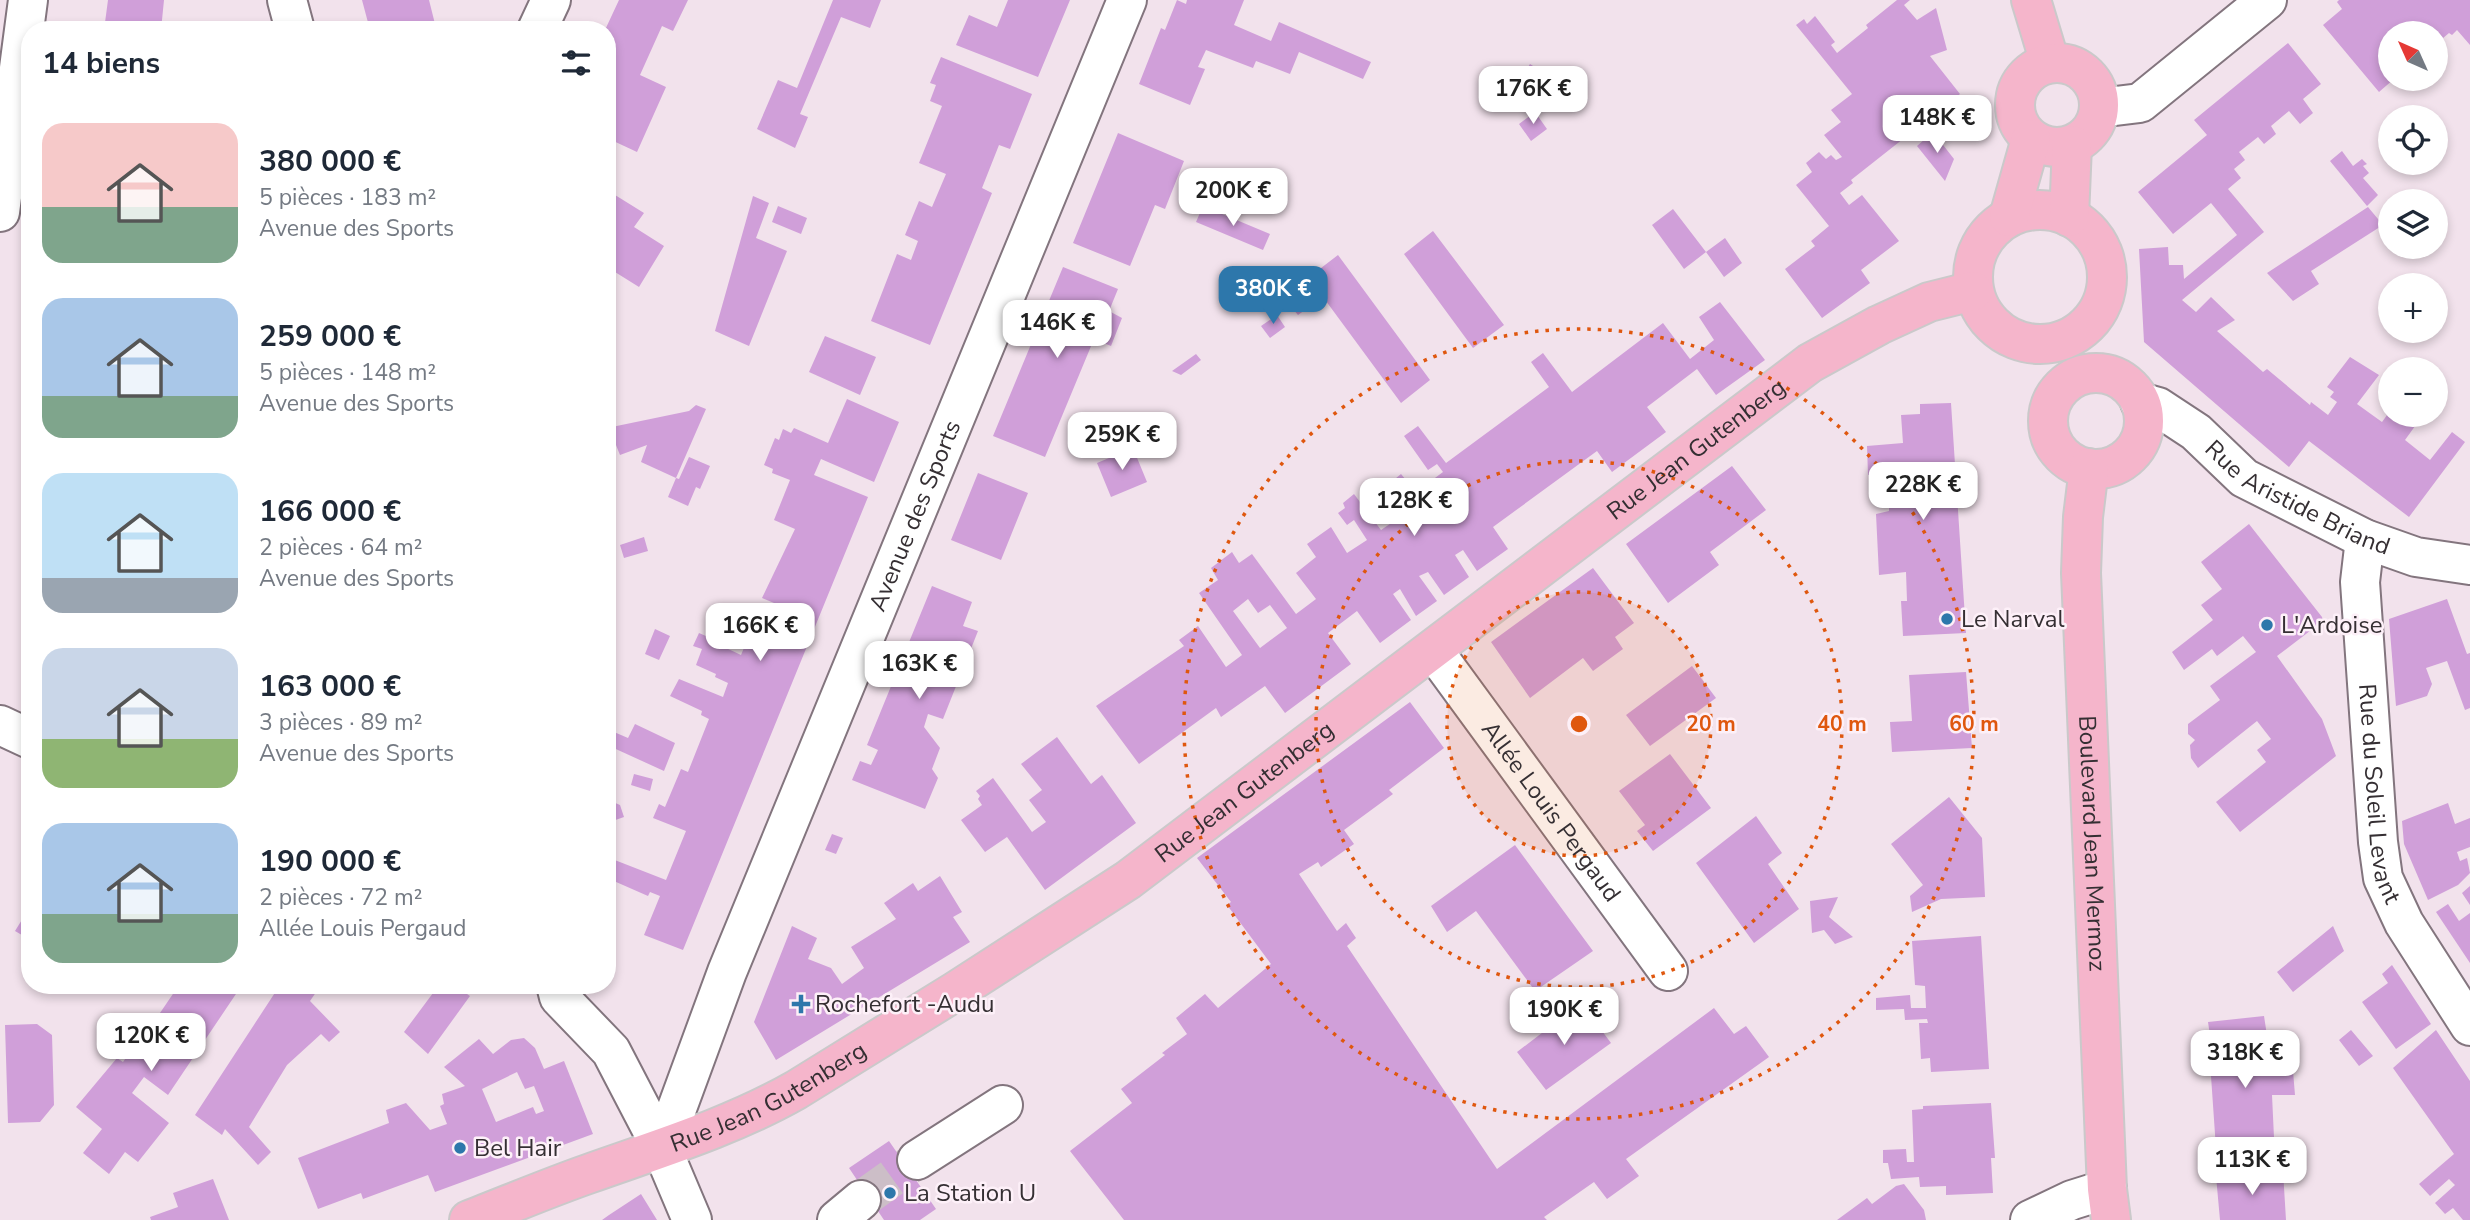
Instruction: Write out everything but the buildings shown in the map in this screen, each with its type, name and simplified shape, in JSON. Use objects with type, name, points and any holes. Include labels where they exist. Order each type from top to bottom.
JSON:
[{"type":"main road","points":[[2031,0],[2050,63]]},
{"type":"main road","points":[[2050,63],[2063,63],[2086,74],[2098,96],[2099,108],[2091,131],[2083,139],[2058,148],[2044,146],[2031,139],[2018,122],[2014,100],[2022,79],[2030,72],[2050,63]]},
{"type":"main road","points":[[2009,217],[2031,139]]},
{"type":"main road","points":[[2069,217],[2072,145]]},
{"type":"main road","points":[[2050,210],[2069,217],[2087,228],[2099,245],[2106,265],[2107,285],[2101,305],[2090,322],[2074,335],[2056,343],[2036,345],[2014,340],[1996,329],[1982,312],[1973,291],[1972,269],[1979,248],[1991,231],[2009,217],[2029,211],[2050,210]]},
{"type":"main road","name":"Rue Jean Gutenberg","points":[[469,1220],[590,1173],[662,1149],[774,1103],[956,991],[1128,880],[1810,363],[1879,325],[1929,302],[1973,291]]},
{"type":"main road","points":[[2090,322],[2102,373]]},
{"type":"main road","points":[[2036,345],[2053,399]]},
{"type":"main road","points":[[2102,373],[2125,383],[2140,402],[2144,416],[2143,431],[2129,456],[2104,468],[2089,468],[2074,464],[2062,456],[2053,443],[2049,429],[2049,413],[2053,399],[2062,387],[2087,374],[2102,373]]},
{"type":"main road","name":"Boulevard Jean Mermoz","points":[[2089,468],[2082,517],[2081,573],[2109,1204]]},
{"type":"street","points":[[25,21],[28,0]]},
{"type":"street","points":[[287,0],[293,21]]},
{"type":"street","points":[[541,21],[551,0]]},
{"type":"street","name":"Avenue des Sports","points":[[662,1149],[723,983],[1127,0]]},
{"type":"street","points":[[2099,108],[2140,103],[2267,0]]},
{"type":"street","points":[[0,212],[21,53]]},
{"type":"street","name":"Rue Aristide Briand","points":[[2140,402],[2158,407],[2196,432],[2244,478],[2365,539],[2416,556],[2470,565]]},
{"type":"street","name":"Rue du Soleil Levant","points":[[2365,539],[2360,582],[2378,842],[2383,878],[2404,923],[2470,1026]]},
{"type":"street","name":"Allée Louis Pergaud","points":[[1433,650],[1668,971]]},
{"type":"street","points":[[0,725],[21,735]]},
{"type":"street","points":[[556,994],[611,1051],[662,1149],[692,1220]]},
{"type":"street","points":[[917,1160],[1003,1105]]},
{"type":"street","points":[[2030,1220],[2072,1200],[2109,1204]]},
{"type":"tunnel","points":[[861,1200],[917,1160]]},
{"type":"place","name":"Le Narval","points":[[1947,619]]},
{"type":"place","name":"L'Ardoise","points":[[2267,625]]},
{"type":"place","name":"Rochefort -Audu","points":[[801,1004]]},
{"type":"place","name":"Bel Hair","points":[[460,1148]]},
{"type":"place","name":"La Station U","points":[[890,1193]]}]
